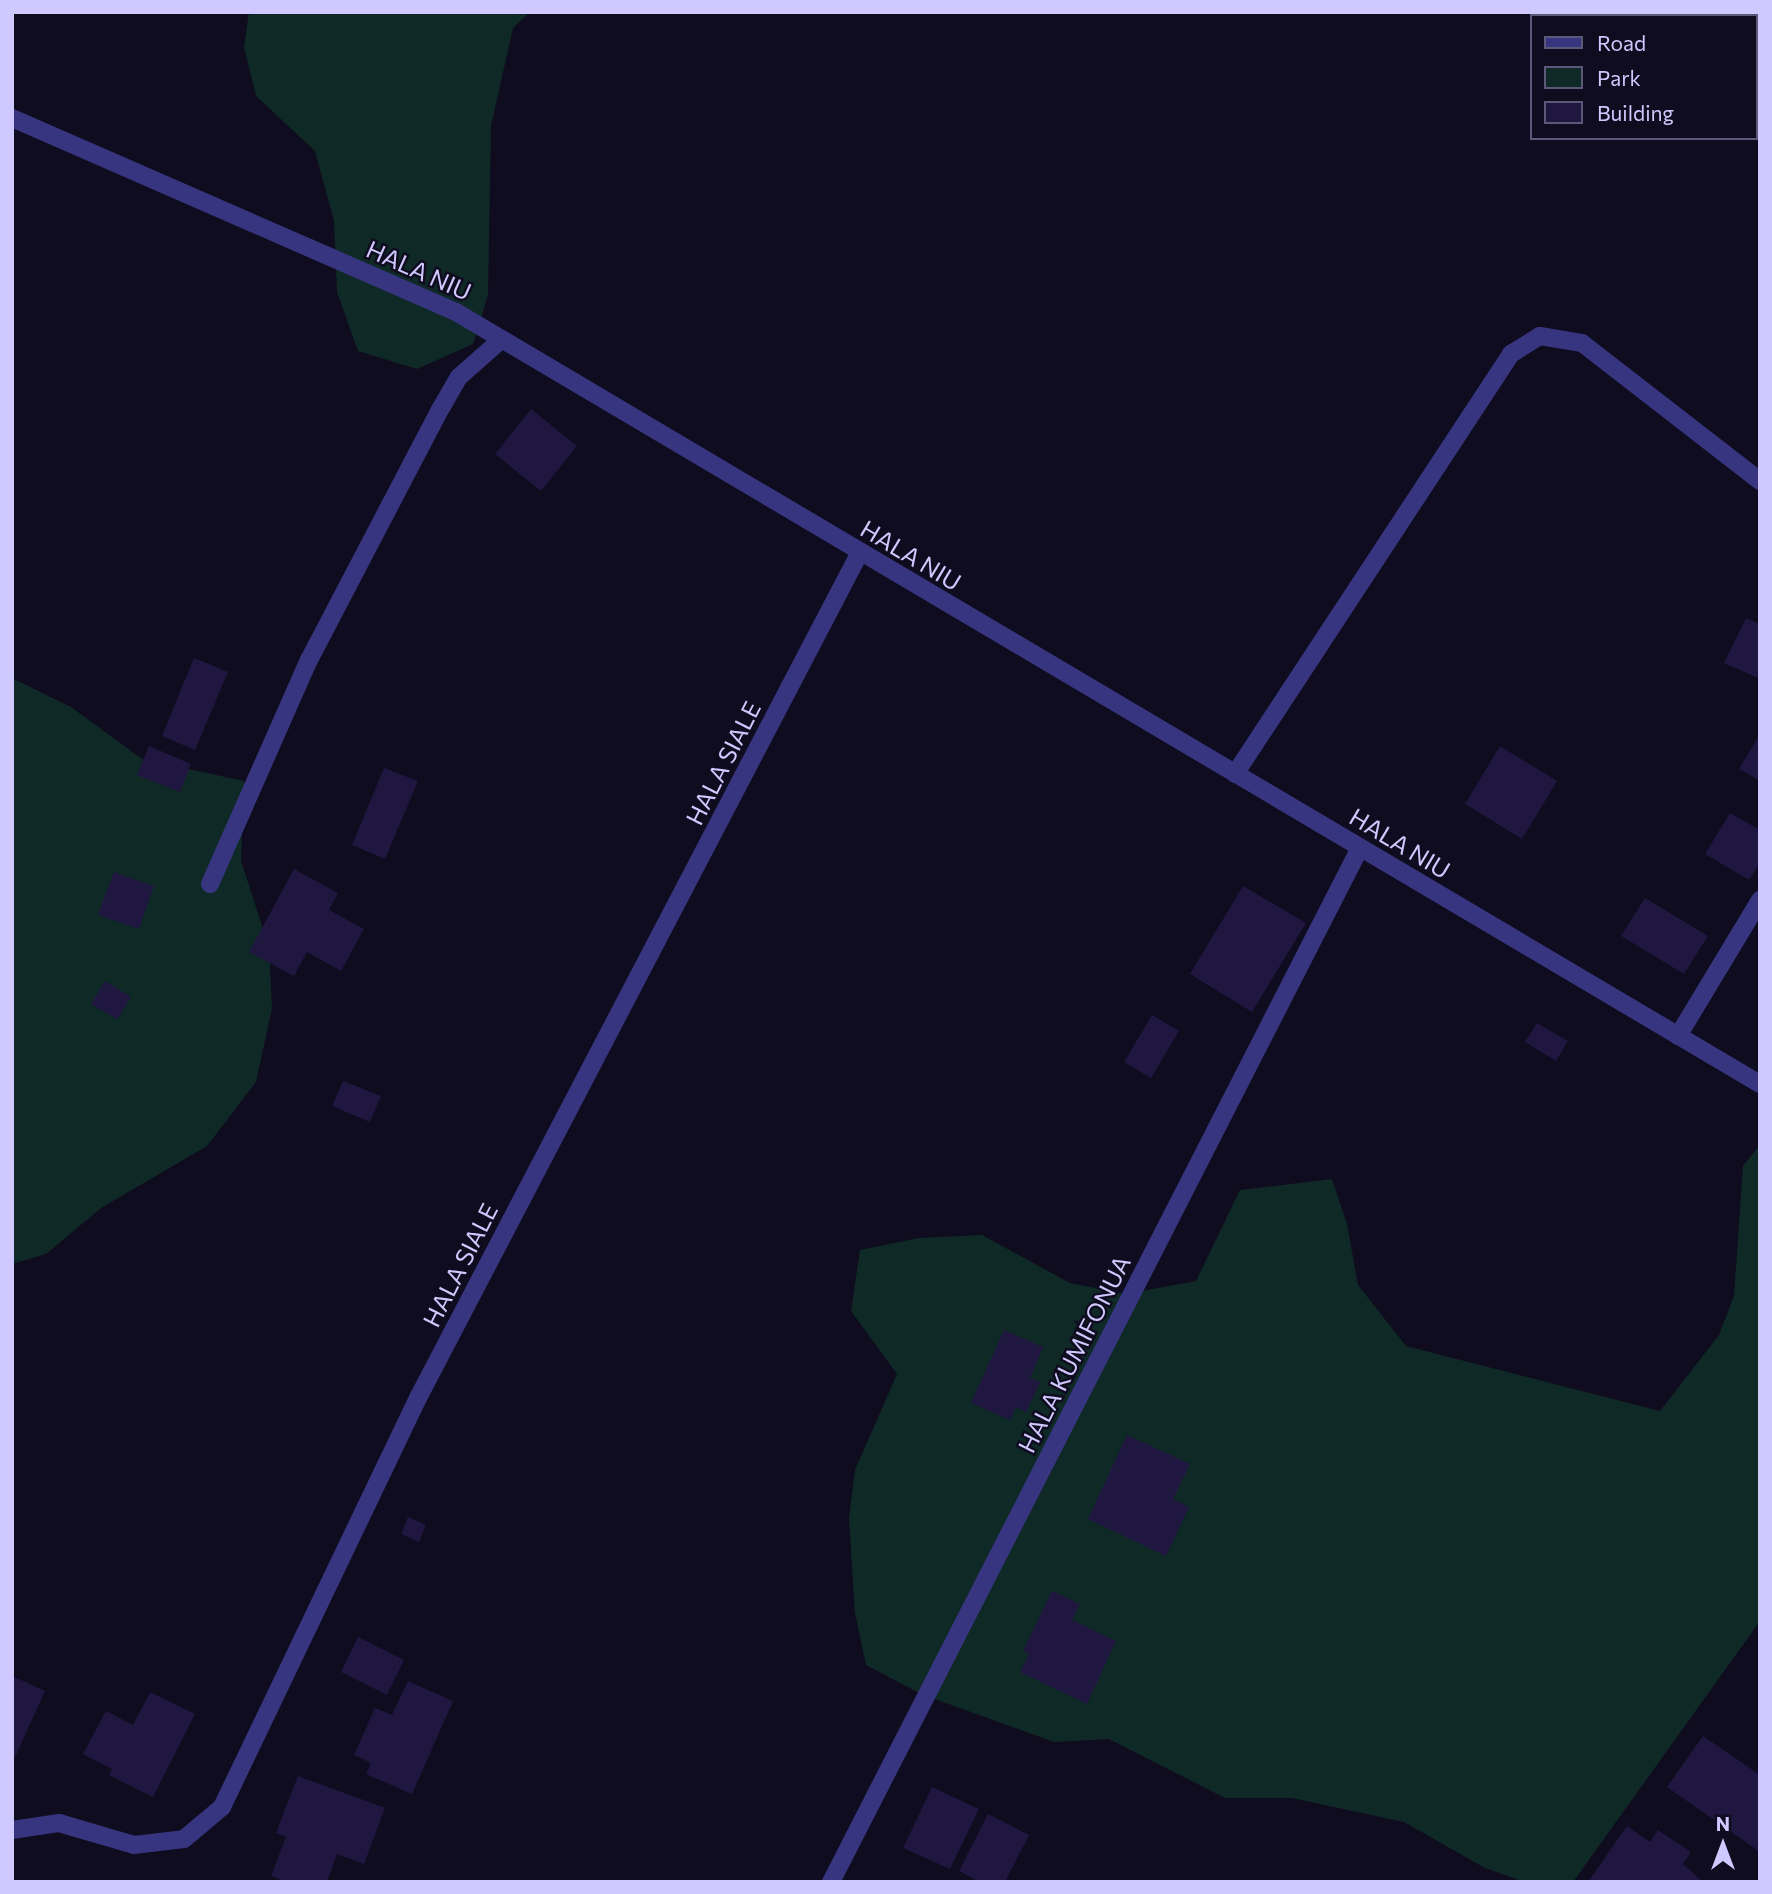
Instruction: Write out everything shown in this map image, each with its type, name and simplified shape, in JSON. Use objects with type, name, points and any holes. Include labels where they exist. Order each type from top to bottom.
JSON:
[{"type":"street","name":"HALA NIU","points":[[12,118],[456,312],[1760,1084]]},
{"type":"street","points":[[1235,774],[1511,354],[1540,336],[1582,343],[1760,481]]},
{"type":"street","points":[[210,884],[309,660],[441,408],[459,377],[502,339]]},
{"type":"street","name":"HALA SIALE","points":[[12,1830],[59,1823],[134,1845],[184,1839],[222,1807],[424,1386],[860,552]]},
{"type":"street","name":"HALA KUMIFONUA","points":[[831,1882],[1360,848]]},
{"type":"street","points":[[1678,1036],[1760,901]]},
{"type":"green space","points":[[249,12],[530,12],[513,28],[491,126],[488,295],[473,344],[417,369],[358,351],[337,292],[334,221],[315,151],[256,96],[244,47]]},
{"type":"green space","points":[[12,678],[71,707],[142,759],[244,781],[241,861],[269,947],[272,1008],[256,1082],[207,1146],[101,1208],[46,1254],[12,1264]]},
{"type":"green space","points":[[1760,1145],[1760,1621],[1573,1882],[1525,1882],[1485,1868],[1404,1822],[1292,1798],[1225,1798],[1109,1739],[1054,1742],[921,1694],[866,1665],[855,1613],[849,1518],[855,1470],[897,1374],[851,1311],[860,1250],[919,1238],[982,1235],[1070,1283],[1126,1294],[1196,1281],[1240,1190],[1332,1179],[1347,1224],[1358,1285],[1406,1346],[1660,1411],[1719,1335],[1734,1296],[1743,1166]]},
{"type":"building","points":[[531,409],[577,446],[541,491],[495,454]]},
{"type":"building","points":[[1746,618],[1760,624],[1760,679],[1724,663]]},
{"type":"building","points":[[194,658],[228,672],[195,750],[162,736]]},
{"type":"building","points":[[1760,734],[1760,781],[1739,769]]},
{"type":"building","points":[[149,746],[191,764],[180,792],[137,775]]},
{"type":"building","points":[[1500,746],[1557,781],[1522,839],[1465,804]]},
{"type":"building","points":[[384,768],[418,781],[385,859],[352,845]]},
{"type":"building","points":[[1730,813],[1760,830],[1760,863],[1749,880],[1705,854]]},
{"type":"building","points":[[294,869],[338,893],[329,910],[364,929],[341,971],[307,952],[294,976],[249,952]]},
{"type":"building","points":[[114,872],[154,886],[139,929],[98,915]]},
{"type":"building","points":[[1243,886],[1306,923],[1252,1012],[1190,974]]},
{"type":"building","points":[[1645,898],[1708,936],[1684,974],[1621,936]]},
{"type":"building","points":[[105,981],[131,997],[117,1019],[91,1004]]},
{"type":"building","points":[[1152,1015],[1179,1031],[1151,1078],[1124,1062]]},
{"type":"building","points":[[1537,1023],[1568,1041],[1556,1061],[1525,1042]]},
{"type":"building","points":[[343,1081],[381,1096],[370,1122],[332,1106]]},
{"type":"building","points":[[1004,1330],[1043,1347],[1030,1378],[1040,1382],[1026,1412],[1016,1407],[1010,1420],[971,1403]]},
{"type":"building","points":[[1127,1435],[1190,1464],[1173,1499],[1189,1507],[1166,1556],[1088,1519]]},
{"type":"building","points":[[408,1517],[426,1525],[419,1542],[401,1534]]},
{"type":"building","points":[[1052,1591],[1080,1604],[1072,1620],[1116,1641],[1087,1704],[1020,1672],[1029,1654],[1023,1651]]},
{"type":"building","points":[[358,1637],[404,1660],[387,1695],[341,1672]]},
{"type":"building","points":[[12,1676],[45,1691],[12,1764]]},
{"type":"building","points":[[408,1681],[453,1701],[412,1794],[366,1774],[371,1763],[354,1755],[375,1708],[392,1715]]},
{"type":"building","points":[[150,1692],[195,1714],[153,1797],[109,1775],[112,1769],[83,1754],[106,1711],[133,1725]]},
{"type":"building","points":[[1703,1736],[1760,1775],[1760,1852],[1667,1787]]},
{"type":"building","points":[[298,1776],[385,1808],[364,1864],[337,1854],[327,1882],[285,1882],[271,1876],[286,1837],[276,1833]]},
{"type":"building","points":[[932,1787],[979,1809],[950,1869],[903,1848]]},
{"type":"building","points":[[988,1814],[1029,1835],[1005,1882],[980,1882],[959,1871]]},
{"type":"building","points":[[1627,1826],[1650,1842],[1658,1830],[1691,1852],[1683,1864],[1703,1882],[1588,1882]]}]
